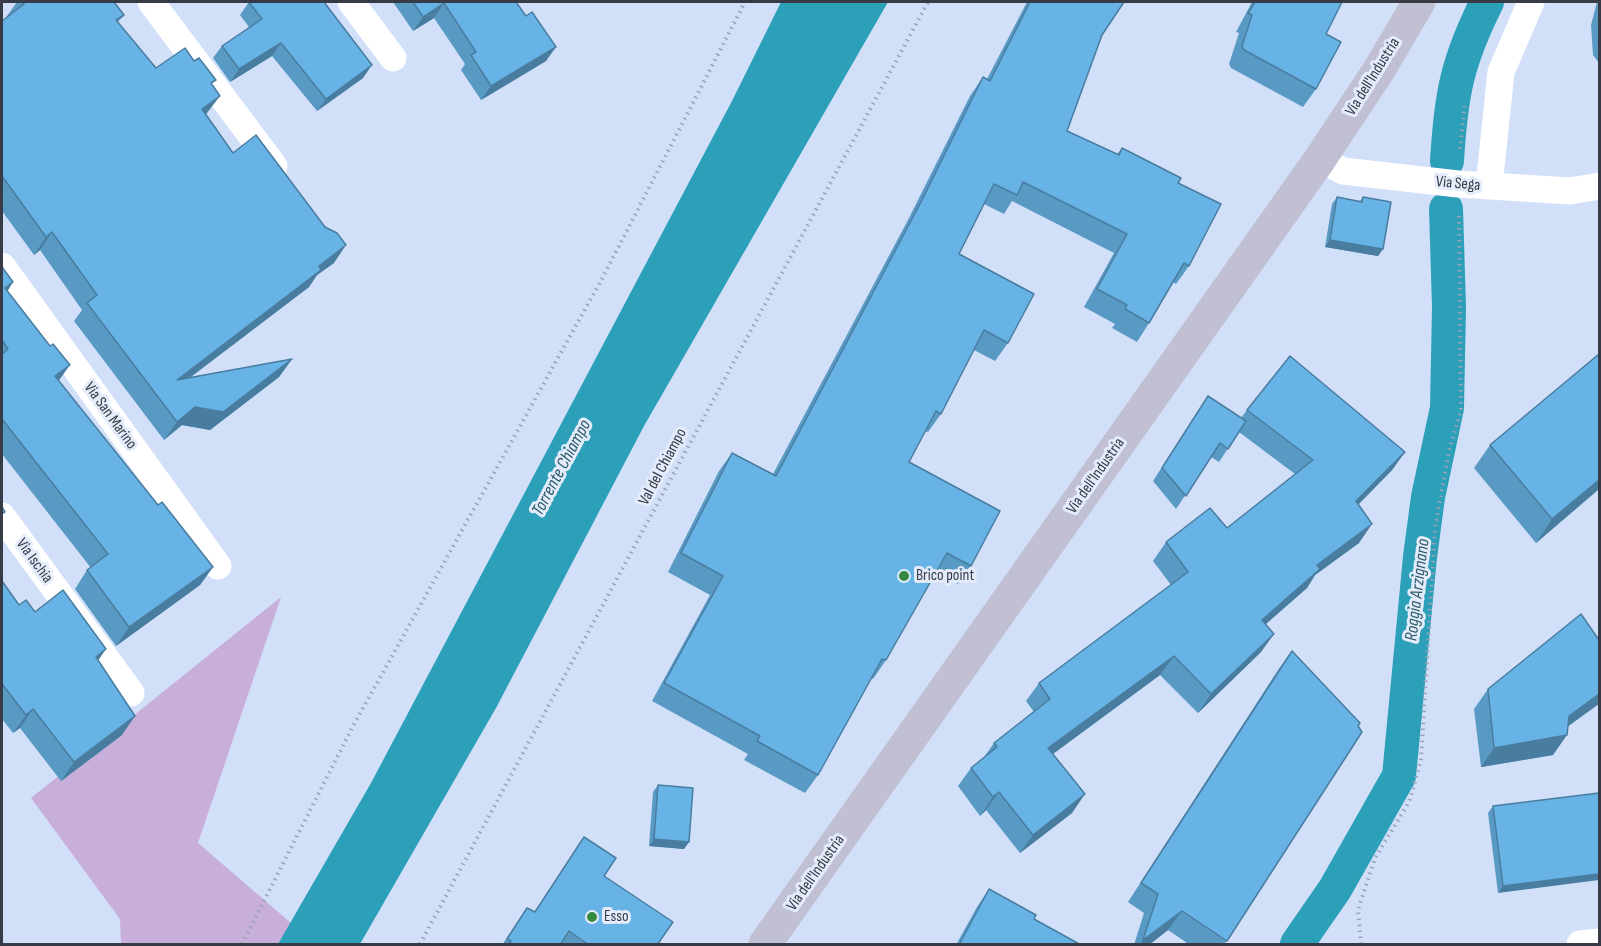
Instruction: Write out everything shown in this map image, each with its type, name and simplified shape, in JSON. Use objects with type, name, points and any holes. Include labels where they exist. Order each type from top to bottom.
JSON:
[{"type":"main road","name":"Via dell'Industria","points":[[765,945],[1320,159],[1379,70],[1419,2]]},
{"type":"street","points":[[151,2],[290,188]]},
{"type":"street","points":[[351,2],[393,58]]},
{"type":"street","points":[[1490,186],[1502,72],[1531,2]]},
{"type":"street","name":"Via Sega","points":[[1320,159],[1343,171],[1458,184],[1570,191],[1599,186]]},
{"type":"street","name":"Via San Marino","points":[[2,266],[218,566]]},
{"type":"street","name":"Via Ischia","points":[[2,516],[131,693]]},
{"type":"street","points":[[1580,945],[1599,942]]},
{"type":"path","points":[[242,945],[352,728],[603,277],[745,2]]},
{"type":"path","name":"Val del Chiampo","points":[[420,945],[928,2]]},
{"type":"path","points":[[1361,945],[1358,910],[1375,858],[1409,802],[1421,760],[1435,528],[1449,451],[1461,411],[1458,184],[1460,136],[1466,100]]},
{"type":"shaded area","points":[[281,597],[198,843],[291,923],[278,944],[121,944],[120,919],[31,798]]},
{"type":"water","name":"Torrente Chiampo","points":[[781,2],[888,2],[644,426],[496,708],[360,944],[278,944],[371,783],[732,101]]},
{"type":"building","points":[[22,2],[114,2],[124,15],[116,20],[156,68],[185,48],[194,61],[199,58],[216,80],[211,83],[220,96],[202,109],[233,153],[256,135],[325,227],[337,233],[346,245],[319,266],[321,270],[177,380],[292,359],[223,412],[195,407],[177,422],[87,303],[97,295],[52,232],[46,237],[2,176],[2,21],[24,4]]},
{"type":"building","points":[[249,2],[324,2],[372,65],[326,99],[281,43],[239,69],[222,46],[262,19]]},
{"type":"building","points":[[413,2],[516,2],[526,16],[532,12],[556,47],[491,86],[471,55],[476,52],[444,3],[423,17]]},
{"type":"building","points":[[1030,2],[1124,2],[1102,35],[1067,131],[1119,155],[1122,148],[1181,178],[1178,183],[1221,204],[1189,266],[1184,263],[1149,323],[1125,309],[1127,305],[1097,289],[1127,234],[1023,182],[1017,195],[994,184],[959,254],[1034,294],[1008,343],[984,330],[941,414],[936,411],[909,462],[1000,511],[971,566],[947,553],[886,660],[882,659],[818,775],[757,741],[760,736],[664,683],[723,576],[681,553],[732,453],[776,476],[922,200],[983,77],[990,81]]},
{"type":"building","points":[[1255,2],[1342,2],[1326,34],[1341,42],[1316,89],[1244,50],[1242,46],[1252,15],[1248,13]]},
{"type":"building","points":[[1337,197],[1362,202],[1363,197],[1391,202],[1383,249],[1330,240]]},
{"type":"building","points":[[2,267],[13,282],[5,288],[50,346],[53,344],[70,365],[55,376],[158,505],[162,502],[213,567],[129,627],[87,570],[108,554],[2,419],[2,354],[8,349],[2,340]]},
{"type":"building","points":[[1599,354],[1599,480],[1552,519],[1490,445]]},
{"type":"building","points":[[1290,356],[1405,452],[1356,501],[1372,524],[1317,565],[1320,569],[1262,620],[1274,634],[1211,694],[1174,656],[1048,748],[1085,794],[1033,835],[999,792],[993,797],[971,768],[997,747],[994,743],[1050,699],[1039,683],[1188,572],[1166,542],[1210,508],[1227,528],[1313,460],[1247,410]]},
{"type":"building","points":[[1208,396],[1246,421],[1228,449],[1220,443],[1186,496],[1162,468]]},
{"type":"building","points":[[2,581],[19,605],[26,600],[35,612],[63,590],[106,649],[96,657],[135,716],[74,762],[33,709],[26,715],[2,684]]},
{"type":"building","points":[[1581,614],[1599,640],[1599,694],[1569,716],[1567,735],[1494,748],[1488,689]]},
{"type":"building","points":[[1292,651],[1360,723],[1358,726],[1362,732],[1227,941],[1182,911],[1143,940],[1158,894],[1141,883]]},
{"type":"building","points":[[658,785],[693,788],[689,842],[654,839]]},
{"type":"building","points":[[1599,793],[1599,874],[1503,886],[1493,806]]},
{"type":"building","points":[[584,837],[616,858],[604,876],[673,922],[657,945],[589,945],[569,931],[560,945],[509,945],[511,941],[507,939],[527,908],[535,912]]},
{"type":"building","points":[[989,889],[1036,915],[1034,919],[1081,945],[959,945]]},
{"type":"waterway","name":"Roggia Arzignano","points":[[1447,161],[1457,79],[1469,43],[1487,2]]},
{"type":"waterway","name":"Roggia Arzignano","points":[[1297,944],[1335,889],[1399,776],[1420,557],[1428,497],[1447,408],[1449,307],[1446,209]]},
{"type":"place","name":"Brico point","points":[[904,576]]},
{"type":"place","name":"Esso","points":[[592,917]]}]
